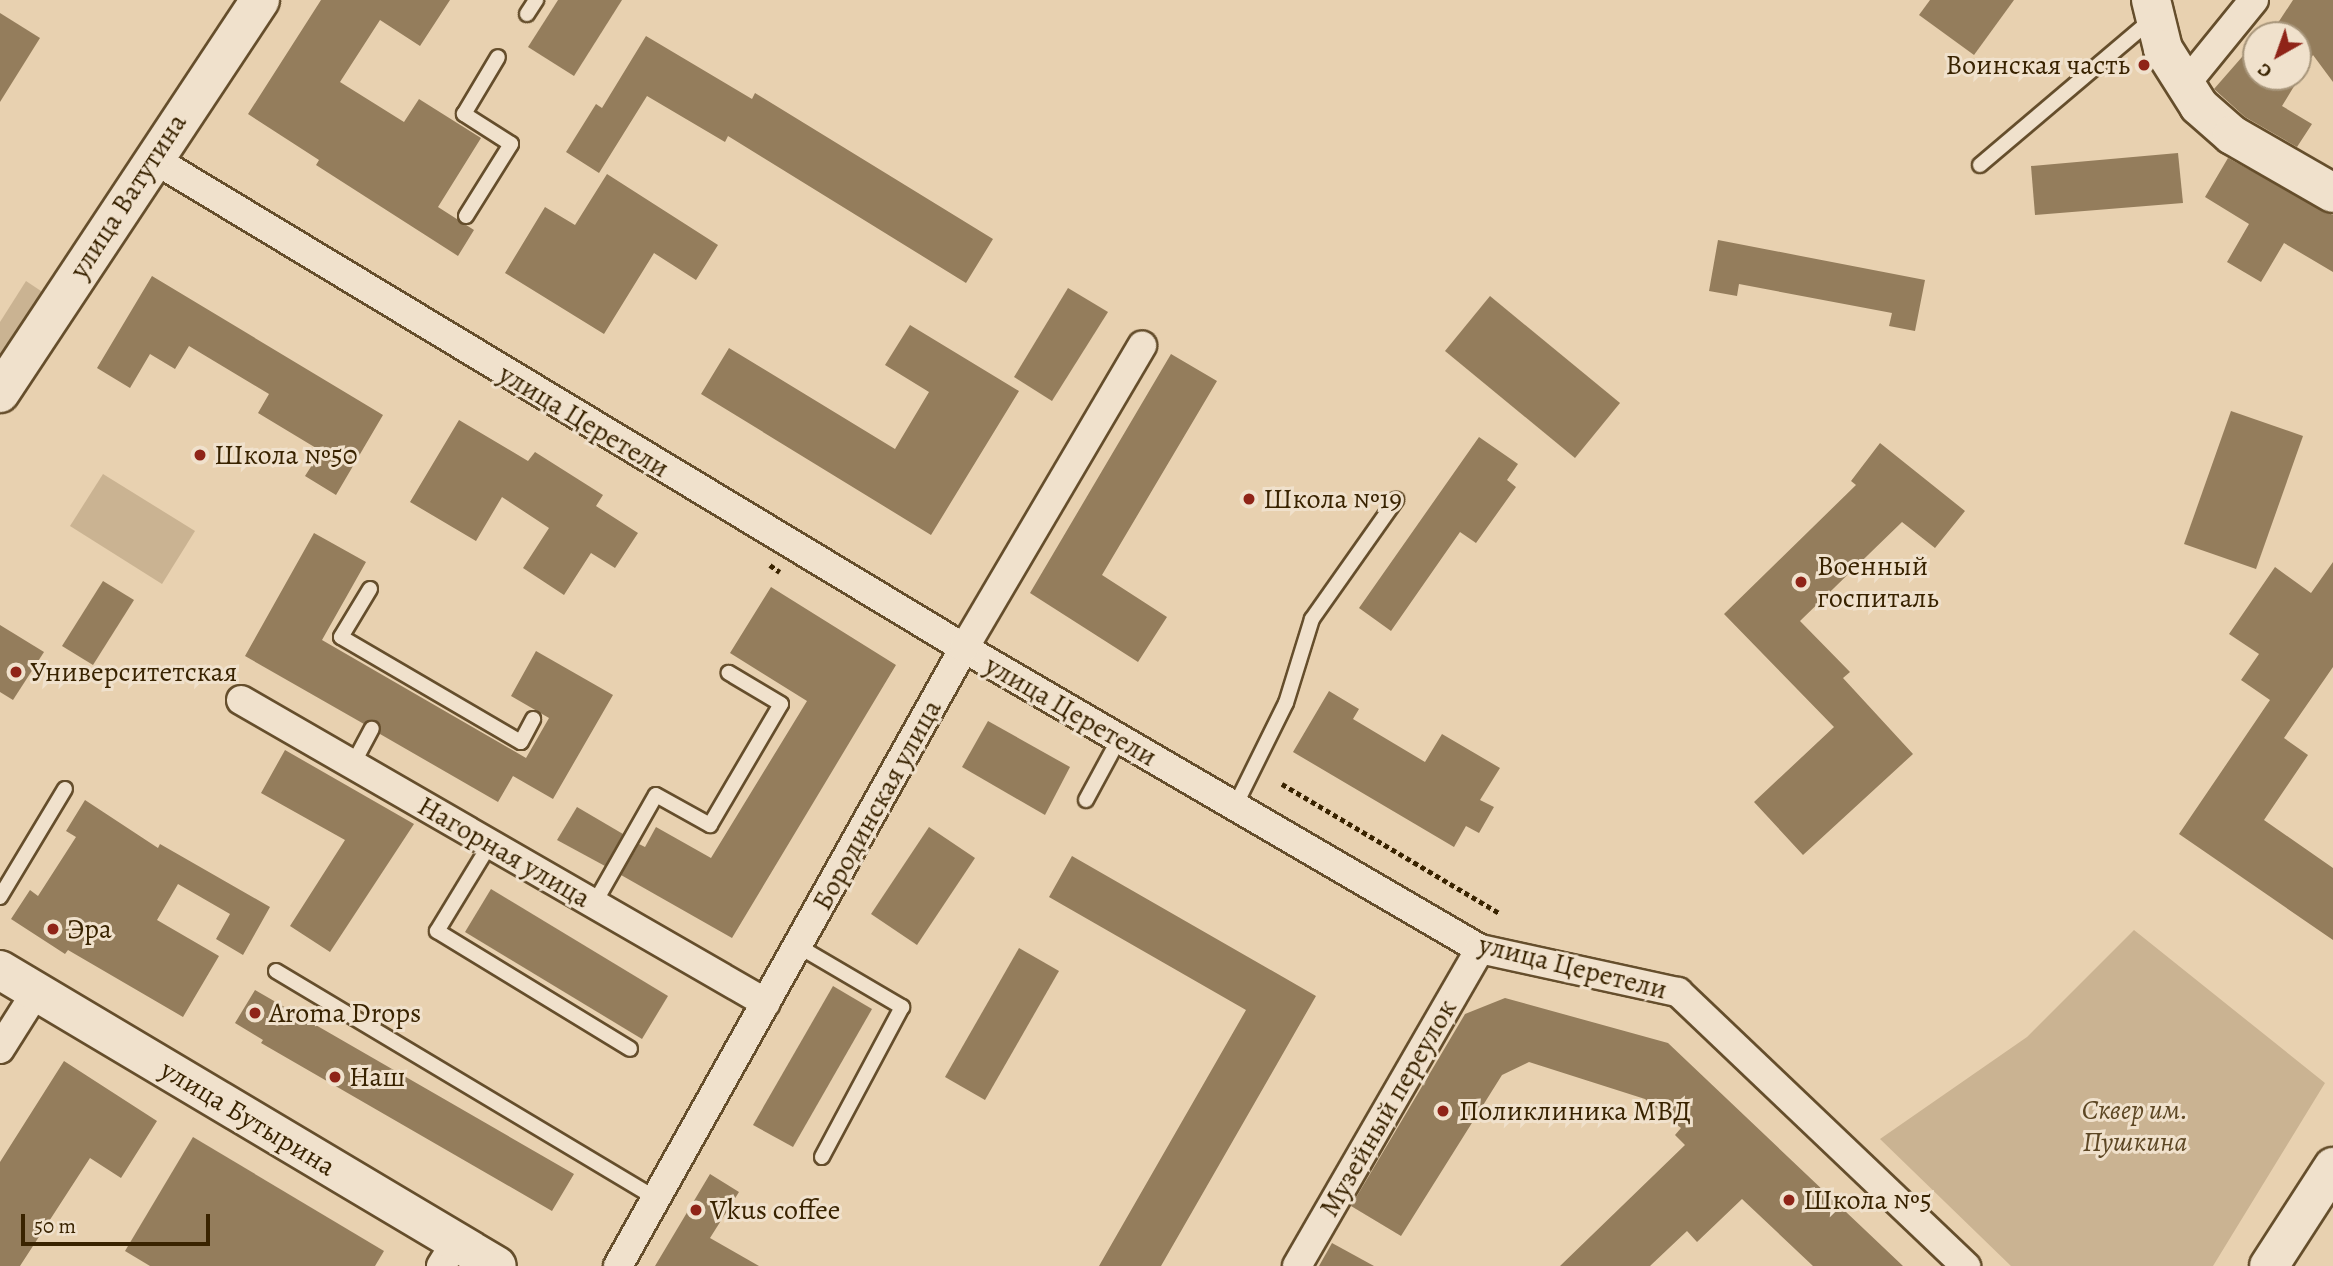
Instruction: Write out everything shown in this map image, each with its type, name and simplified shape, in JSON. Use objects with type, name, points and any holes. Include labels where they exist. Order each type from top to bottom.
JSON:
[{"type":"main road","name":"улица Ватутина","points":[[0,393],[152,158],[260,0]]},
{"type":"main road","points":[[2153,9],[2163,49],[2184,86],[2232,135],[2333,193]]},
{"type":"main road","name":"улица Бутырина","points":[[0,970],[449,1254],[496,1266]]},
{"type":"main road","points":[[2269,1266],[2333,1167]]},
{"type":"street","points":[[2184,86],[2254,0]]},
{"type":"street","name":"улица Церетели","points":[[152,158],[964,648],[1480,949],[1678,992],[1966,1266]]},
{"type":"street","name":"Бородинская улица","points":[[618,1266],[964,648],[1142,346]]},
{"type":"street","name":"Нагорная улица","points":[[241,700],[766,1003]]},
{"type":"street","name":"Музейный переулок","points":[[1297,1266],[1480,949]]},
{"type":"street","points":[[0,1049],[36,992]]},
{"type":"lane","points":[[527,14],[536,0]]},
{"type":"lane","points":[[1980,165],[2153,9]]},
{"type":"lane","points":[[466,216],[511,144],[464,114],[498,57]]},
{"type":"lane","points":[[1235,806],[1286,704],[1312,619],[1396,500]]},
{"type":"lane","points":[[370,589],[341,636],[401,679],[521,742],[533,719]]},
{"type":"lane","points":[[594,904],[656,795],[710,825],[781,704],[729,673]]},
{"type":"lane","points":[[353,764],[372,729]]},
{"type":"lane","points":[[1086,800],[1119,739]]},
{"type":"lane","points":[[0,897],[65,789]]},
{"type":"lane","points":[[490,844],[437,931],[630,1049]]},
{"type":"lane","points":[[798,946],[902,1007],[822,1157]]},
{"type":"lane","points":[[276,971],[656,1198]]},
{"type":"path","points":[[766,562],[780,572]]},
{"type":"path","points":[[1282,784],[1499,913]]},
{"type":"green space","points":[[26,281],[44,293],[0,362],[0,322]]},
{"type":"green space","points":[[103,474],[195,531],[162,584],[70,526]]},
{"type":"green space","name":"Сквер им. Пушкина","points":[[2134,930],[2325,1083],[2213,1266],[2011,1266],[1880,1139],[2027,1037]]},
{"type":"building","points":[[321,0],[450,0],[420,46],[380,20],[340,82],[404,122],[419,99],[481,138],[438,207],[474,230],[458,256],[316,165],[319,160],[248,114]]},
{"type":"building","points":[[558,0],[622,0],[574,76],[528,47]]},
{"type":"building","points":[[1930,0],[2014,0],[1974,55],[1919,15]]},
{"type":"building","points":[[2293,0],[2333,0],[2333,82],[2312,57],[2312,21],[2279,21]]},
{"type":"building","points":[[0,13],[40,38],[0,102]]},
{"type":"building","points":[[646,36],[752,99],[755,93],[993,239],[966,283],[728,136],[725,142],[647,96],[599,173],[566,152],[596,104],[602,108]]},
{"type":"building","points":[[2242,57],[2242,91],[2291,91],[2282,106],[2312,124],[2297,147],[2245,117],[2214,89]]},
{"type":"building","points":[[2178,153],[2183,203],[2035,215],[2031,166]]},
{"type":"building","points":[[2228,158],[2333,215],[2333,272],[2284,243],[2261,282],[2227,262],[2249,224],[2205,197]]},
{"type":"building","points":[[607,174],[718,245],[696,280],[654,253],[604,334],[505,273],[545,207],[575,225]]},
{"type":"building","points":[[1718,240],[1925,280],[1915,331],[1889,326],[1892,313],[1739,284],[1737,296],[1709,291]]},
{"type":"building","points":[[152,276],[383,415],[336,495],[305,476],[321,451],[258,413],[269,394],[189,346],[175,369],[150,354],[130,388],[97,368]]},
{"type":"building","points":[[1068,288],[1108,312],[1052,401],[1014,377]]},
{"type":"building","points":[[1490,296],[1620,403],[1575,458],[1445,351]]},
{"type":"building","points":[[910,325],[1019,391],[931,535],[701,394],[729,348],[895,449],[929,392],[885,365]]},
{"type":"building","points":[[1171,354],[1217,381],[1102,575],[1167,617],[1138,662],[1030,593]]},
{"type":"building","points":[[2231,411],[2303,436],[2256,569],[2184,544]]},
{"type":"building","points":[[459,420],[528,461],[535,452],[603,495],[596,506],[638,533],[615,568],[591,553],[564,595],[523,568],[549,528],[502,497],[476,541],[410,502]]},
{"type":"building","points":[[1479,437],[1518,464],[1507,480],[1516,487],[1476,543],[1460,532],[1391,631],[1359,608]]},
{"type":"building","points":[[1880,443],[1965,511],[1935,548],[1902,522],[1800,621],[1850,672],[1843,678],[1913,754],[1803,855],[1754,802],[1834,727],[1724,614],[1856,485],[1851,481]]},
{"type":"building","points":[[314,533],[366,562],[322,640],[526,758],[549,718],[511,696],[536,651],[613,695],[553,799],[513,776],[498,802],[380,734],[377,721],[364,724],[245,656]]},
{"type":"building","points":[[2333,562],[2333,667],[2284,738],[2308,755],[2264,820],[2333,868],[2333,940],[2179,834],[2270,700],[2241,680],[2259,654],[2229,634],[2275,567],[2311,593]]},
{"type":"building","points":[[103,581],[134,600],[93,665],[62,646]]},
{"type":"building","points":[[771,587],[896,665],[732,938],[621,875],[639,844],[645,847],[656,827],[711,858],[807,701],[730,653]]},
{"type":"building","name":"Университетская","points":[[0,625],[44,652],[13,700],[0,692]]},
{"type":"building","points":[[1329,691],[1359,709],[1353,719],[1425,762],[1442,734],[1500,768],[1480,800],[1494,807],[1479,833],[1466,826],[1454,847],[1293,752]]},
{"type":"building","points":[[988,721],[1070,767],[1045,815],[962,767]]},
{"type":"building","points":[[285,750],[414,824],[330,952],[290,926],[345,840],[261,793]]},
{"type":"building","points":[[85,800],[158,848],[160,844],[270,907],[243,955],[216,939],[230,914],[178,884],[157,920],[219,956],[183,1017],[68,950],[65,954],[11,919],[30,890],[38,896],[76,837],[66,831]]},
{"type":"building","points":[[577,807],[623,834],[605,866],[557,840]]},
{"type":"building","points":[[929,827],[975,858],[917,945],[871,914]]},
{"type":"building","points":[[1072,856],[1316,996],[1161,1266],[1099,1266],[1246,1010],[1049,897]]},
{"type":"building","points":[[491,889],[668,996],[642,1039],[465,932]]},
{"type":"building","points":[[1019,948],[1059,971],[985,1100],[945,1077]]},
{"type":"building","points":[[833,986],[872,1009],[793,1147],[753,1125]]},
{"type":"building","points":[[255,990],[574,1174],[552,1211],[261,1043],[263,1040],[235,1023]]},
{"type":"building","points":[[1505,998],[1668,1043],[1903,1266],[1813,1266],[1742,1199],[1697,1242],[1687,1231],[1650,1266],[1560,1266],[1685,1145],[1675,1135],[1681,1128],[1645,1099],[1529,1062],[1502,1075],[1401,1236],[1351,1206],[1465,1014]]},
{"type":"building","points":[[64,1061],[157,1121],[121,1178],[90,1158],[20,1266],[0,1266],[0,1162]]},
{"type":"building","points":[[193,1137],[384,1251],[375,1266],[150,1266],[125,1251]]},
{"type":"building","points":[[710,1174],[739,1192],[710,1238],[759,1266],[655,1266]]},
{"type":"building","points":[[1332,1243],[1374,1266],[1319,1266]]},
{"type":"place","name":"Воинская часть","points":[[2144,65]]},
{"type":"place","name":"Школа №50","points":[[200,455]]},
{"type":"place","name":"Школа №19","points":[[1249,499]]},
{"type":"place","name":"Военный госпиталь","points":[[1801,582]]},
{"type":"place","name":"Университетская","points":[[16,672]]},
{"type":"place","name":"Эра","points":[[53,929]]},
{"type":"place","name":"Aroma Drops","points":[[255,1013]]},
{"type":"place","name":"Наш","points":[[335,1077]]},
{"type":"place","name":"Поликлиника МВД","points":[[1443,1111]]},
{"type":"place","name":"Школа №5","points":[[1789,1200]]},
{"type":"place","name":"Vkus coffee","points":[[696,1210]]}]
